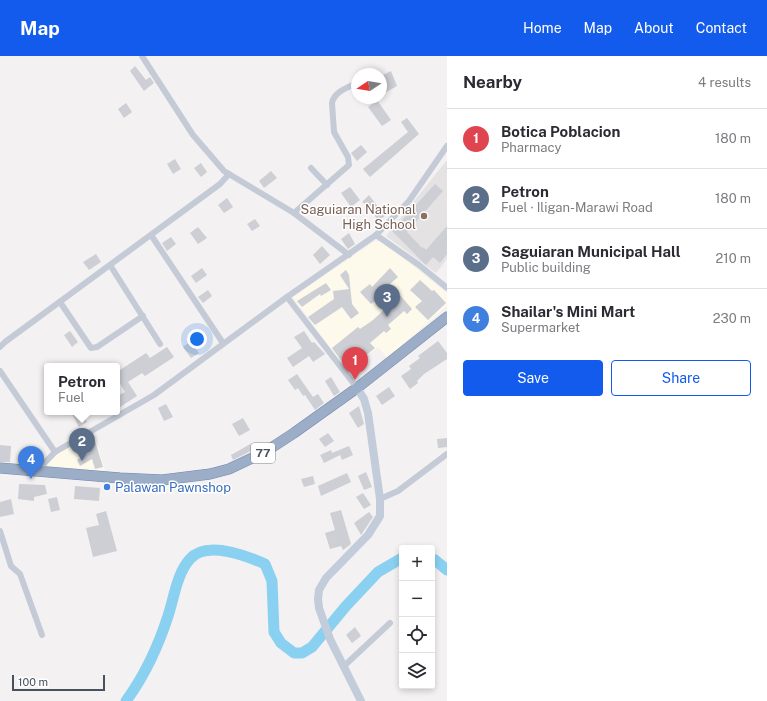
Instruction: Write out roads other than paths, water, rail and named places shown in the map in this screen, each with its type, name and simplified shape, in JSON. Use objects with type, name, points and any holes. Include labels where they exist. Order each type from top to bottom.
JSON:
[{"type":"highway","name":"77","points":[[0,468],[162,480],[210,474],[229,469],[265,452],[357,388],[447,316]]},
{"type":"main road","points":[[357,388],[364,399],[368,413],[380,499],[380,516],[376,524],[326,578],[319,590],[318,608],[330,639],[361,701]]},
{"type":"street","points":[[142,56],[193,135],[216,163],[229,174],[294,213],[349,255]]},
{"type":"street","points":[[294,213],[350,163],[334,132],[333,99],[340,92],[351,86]]},
{"type":"street","points":[[120,415],[154,395],[287,297],[376,235],[409,201],[447,146]]},
{"type":"street","points":[[311,168],[327,185]]},
{"type":"street","points":[[0,347],[220,184],[229,174]]},
{"type":"street","points":[[151,235],[223,344]]},
{"type":"street","points":[[376,235],[419,265],[447,288]]},
{"type":"street","points":[[110,265],[160,344]]},
{"type":"street","points":[[287,297],[357,388]]},
{"type":"street","points":[[60,302],[91,348],[97,347],[143,316]]},
{"type":"street","points":[[0,371],[55,452]]},
{"type":"street","points":[[38,470],[55,452],[119,415]]},
{"type":"street","points":[[380,499],[398,491],[447,454]]},
{"type":"street","points":[[0,530],[11,566],[20,574],[42,635]]},
{"type":"street","points":[[343,667],[390,623]]},
{"type":"waterway","points":[[126,701],[145,671],[155,650],[182,571],[190,559],[197,553],[216,550],[227,551],[265,564],[272,581],[274,632],[281,643],[294,653],[302,653],[312,647],[346,606],[378,572],[399,560]]},
{"type":"waterway","points":[[435,560],[447,570]]},
{"type":"place","name":"Saguiaran National High School","points":[[424,216]]},
{"type":"place","name":"Saguiaran Municipal Hall","points":[[387,317]]},
{"type":"place","name":"Botica Poblacion","points":[[355,380]]},
{"type":"place","name":"Petron","points":[[82,461]]},
{"type":"place","name":"Shailar's Mini Mart","points":[[31,479]]},
{"type":"place","name":"Palawan Pawnshop","points":[[107,487]]}]
